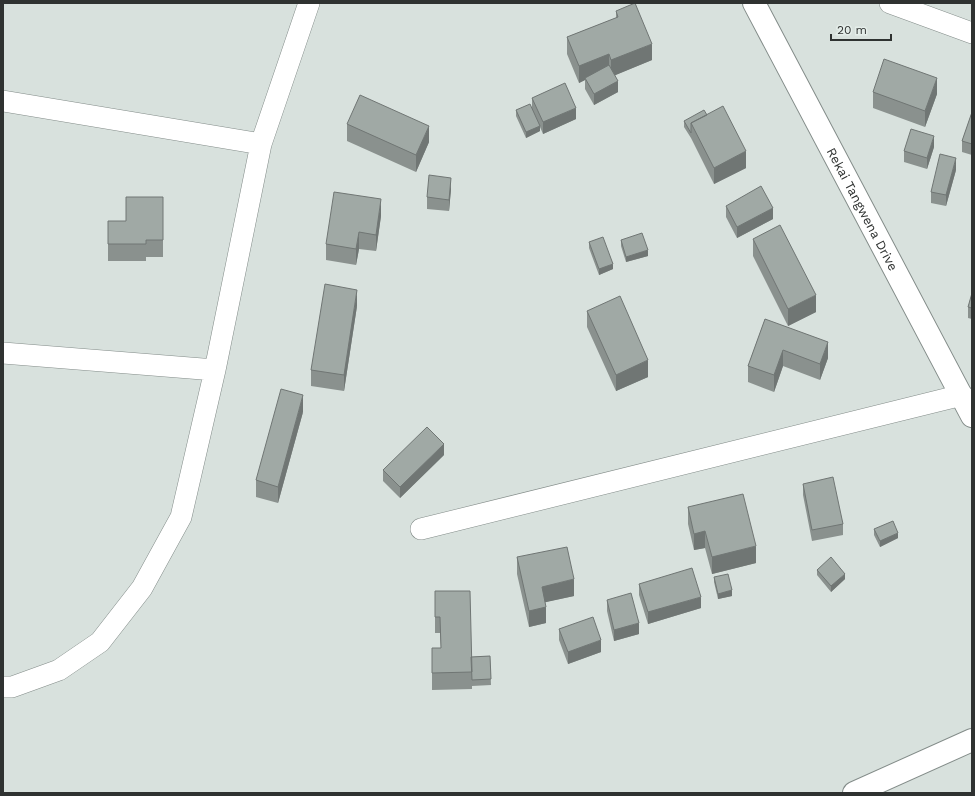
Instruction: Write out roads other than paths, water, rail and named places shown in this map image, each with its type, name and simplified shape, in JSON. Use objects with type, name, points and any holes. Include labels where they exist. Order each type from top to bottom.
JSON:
[{"type":"main road","name":"Rekai Tangwena Drive","points":[[754,3],[972,416]]},
{"type":"main road","points":[[854,793],[972,740]]},
{"type":"street","points":[[3,687],[12,687],[59,670],[100,642],[142,588],[181,517],[215,370],[260,144],[309,3]]},
{"type":"street","points":[[890,3],[972,33]]},
{"type":"street","points":[[3,101],[260,144]]},
{"type":"street","points":[[3,353],[215,370]]},
{"type":"street","points":[[421,529],[962,395]]}]
